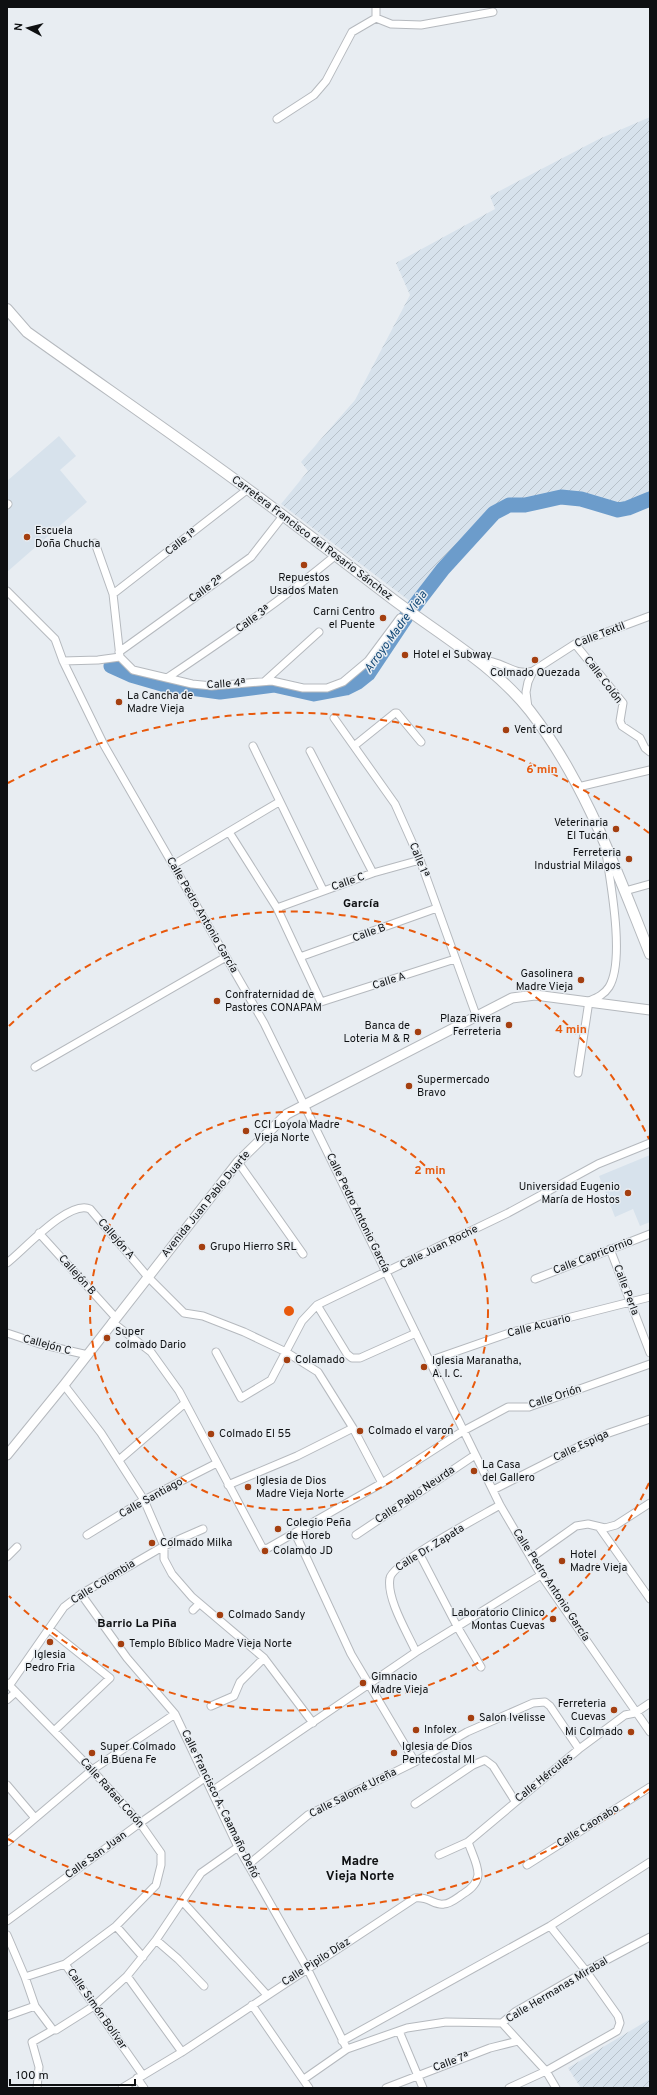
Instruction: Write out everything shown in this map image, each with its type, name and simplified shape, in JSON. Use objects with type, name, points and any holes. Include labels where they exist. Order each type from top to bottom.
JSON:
[{"type":"main road","name":"Carretera Francisco del Rosario Sánchez","points":[[7,308],[28,332],[248,489],[423,622],[471,656],[502,682],[529,710],[548,737],[578,787],[605,843],[650,954]]},
{"type":"main road","name":"Avenida Juan Pablo Duarte","points":[[7,1455],[88,1355],[238,1162],[287,1114],[512,998],[535,995],[650,1010]]},
{"type":"street","points":[[376,7],[376,18]]},
{"type":"street","points":[[376,18],[391,24],[420,25],[493,12]]},
{"type":"street","points":[[277,119],[314,95],[326,81],[352,32],[376,18]]},
{"type":"street","name":"Calle 1ª","points":[[113,594],[248,489]]},
{"type":"street","name":"Calle 2ª","points":[[119,655],[251,557],[283,516]]},
{"type":"street","points":[[63,661],[98,660],[119,655],[113,594],[95,543]]},
{"type":"street","name":"Calle 3ª","points":[[167,678],[238,631],[336,555]]},
{"type":"street","name":"Calle Pedro Antonio García","points":[[7,590],[56,639],[63,661],[104,745],[264,1023],[305,1104],[500,1505],[541,1575],[635,1713],[650,1732]]},
{"type":"street","name":"Calle Textil","points":[[533,671],[575,644],[650,616]]},
{"type":"street","name":"Calle 4ª","points":[[119,655],[133,670],[192,684],[212,686],[265,680],[316,689],[327,688],[343,682],[368,661],[400,618]]},
{"type":"street","points":[[265,680],[320,632]]},
{"type":"street","name":"Calle Colón","points":[[575,644],[623,703],[620,721],[622,726],[640,738],[645,748],[650,752]]},
{"type":"street","points":[[471,656],[499,664],[517,673],[524,674],[533,671]]},
{"type":"street","points":[[529,710],[526,692],[528,682],[533,671]]},
{"type":"street","points":[[354,746],[395,713],[398,713],[421,742]]},
{"type":"street","name":"Calle 1ª","points":[[334,718],[395,804],[420,860],[476,1016]]},
{"type":"street","points":[[253,746],[323,890]]},
{"type":"street","points":[[310,751],[373,873]]},
{"type":"street","points":[[578,787],[650,770]]},
{"type":"street","points":[[173,865],[280,802]]},
{"type":"street","points":[[229,832],[277,908],[300,957]]},
{"type":"street","points":[[578,1073],[589,1001],[600,997],[609,988],[616,964],[614,913],[605,843]]},
{"type":"street","name":"Calle C","points":[[277,908],[373,873],[420,860]]},
{"type":"street","points":[[625,891],[650,884]]},
{"type":"street","name":"Calle B","points":[[300,957],[438,908]]},
{"type":"street","points":[[35,1067],[226,957]]},
{"type":"street","name":"Calle A","points":[[300,957],[320,1001],[323,1002],[455,960]]},
{"type":"street","name":"Calle Juan Roche","points":[[216,1352],[241,1398],[271,1380],[302,1321],[317,1306],[508,1213],[598,1164],[650,1143]]},
{"type":"street","points":[[238,1162],[303,1254]]},
{"type":"street","name":"Callejón A","points":[[39,1233],[52,1223],[80,1208],[90,1209],[148,1277],[184,1313],[203,1316],[286,1352],[318,1372],[353,1428],[382,1483]]},
{"type":"street","points":[[7,1262],[39,1233]]},
{"type":"street","name":"Callejón B","points":[[39,1233],[114,1320],[151,1352],[179,1391],[263,1549]]},
{"type":"street","name":"Calle Capricornio","points":[[535,1279],[650,1234]]},
{"type":"street","name":"Calle Perla","points":[[610,1249],[650,1353]]},
{"type":"street","name":"Calle Acuario","points":[[429,1361],[512,1332],[650,1297]]},
{"type":"street","points":[[317,1306],[347,1354],[352,1358],[360,1358],[416,1333]]},
{"type":"street","name":"Callejón C","points":[[7,1333],[40,1344],[88,1355]]},
{"type":"street","name":"Calle Orión","points":[[263,1549],[268,1548],[382,1483],[463,1431],[509,1406],[530,1407],[650,1364]]},
{"type":"street","points":[[64,1385],[101,1433],[144,1500],[164,1546],[164,1559],[172,1574],[199,1604],[264,1658],[313,1723]]},
{"type":"street","points":[[119,1460],[185,1402]]},
{"type":"street","name":"Calle Espiga","points":[[493,1490],[580,1446],[610,1433],[650,1419]]},
{"type":"street","points":[[228,1485],[297,1456],[353,1428]]},
{"type":"street","name":"Calle Pablo Neurda","points":[[356,1535],[475,1455]]},
{"type":"street","name":"Calle Santiago","points":[[87,1535],[144,1500],[217,1463]]},
{"type":"street","points":[[531,1558],[576,1526],[588,1524],[600,1527],[616,1525],[650,1503]]},
{"type":"street","name":"Calle Dr. Zapata","points":[[416,1652],[393,1601],[389,1580],[393,1571],[419,1553],[500,1505]]},
{"type":"street","points":[[600,1527],[650,1599]]},
{"type":"street","name":"Calle Colombia","points":[[8,1685],[64,1607],[81,1594],[164,1546],[203,1529]]},
{"type":"street","points":[[295,1533],[351,1654],[415,1762]]},
{"type":"street","points":[[7,1557],[17,1547]]},
{"type":"street","points":[[419,1553],[458,1628],[481,1667]]},
{"type":"street","points":[[212,1791],[416,1652],[458,1628],[541,1575]]},
{"type":"street","name":"Calle Francisco A. Caamaño Deñó","points":[[81,1594],[127,1658],[175,1714],[238,1847],[307,1968],[347,2049]]},
{"type":"street","points":[[193,1610],[199,1604]]},
{"type":"street","points":[[49,1629],[110,1678],[54,1731]]},
{"type":"street","points":[[211,1706],[234,1696],[240,1682],[264,1658]]},
{"type":"street","name":"Calle Rafael Colón","points":[[8,1685],[92,1770],[140,1823],[161,1853],[161,1865],[156,1885],[116,1926],[65,1964],[25,1977]]},
{"type":"street","points":[[7,1700],[16,1692]]},
{"type":"street","name":"Calle Salomé Ureña","points":[[248,1865],[308,1815],[415,1762],[467,1732],[527,1705],[543,1702],[550,1706],[579,1749]]},
{"type":"street","name":"Calle Hércules","points":[[439,1855],[468,1842],[579,1749],[625,1715],[635,1713],[650,1703]]},
{"type":"street","points":[[7,1842],[92,1770],[175,1714]]},
{"type":"street","points":[[415,1804],[469,1768],[485,1760],[493,1766],[516,1801]]},
{"type":"street","name":"Calle San Juan","points":[[7,1921],[140,1823],[206,1777]]},
{"type":"street","points":[[7,1785],[34,1818]]},
{"type":"street","name":"Calle Caonabo","points":[[527,1865],[650,1787]]},
{"type":"street","name":"Calle Pipilo Díaz","points":[[122,2088],[182,2052],[266,1994],[415,1898],[423,1897],[437,1904],[443,1904],[473,1888],[478,1881],[478,1872],[468,1842]]},
{"type":"street","points":[[38,2088],[39,2067],[32,2042],[53,2030],[60,2028],[94,2006],[126,1976],[156,1940],[201,1874],[238,1847]]},
{"type":"street","points":[[342,2041],[550,1926],[649,1864]]},
{"type":"street","points":[[183,1902],[266,1994]]},
{"type":"street","points":[[116,1926],[143,1957]]},
{"type":"street","points":[[509,2088],[546,2071],[617,2030],[620,2023],[586,1971],[550,1926]]},
{"type":"street","points":[[7,1935],[25,1977],[35,2006],[53,2030]]},
{"type":"street","name":"Calle Hermanas Mirabal","points":[[304,2079],[347,2049],[399,2031],[446,2022],[502,2023],[515,2012],[586,1971],[650,1938]]},
{"type":"street","points":[[156,1940],[178,1959],[204,1986]]},
{"type":"street","name":"Calle Simón Bolívar","points":[[65,1964],[140,2076],[144,2088]]},
{"type":"street","points":[[126,1976],[182,2052]]},
{"type":"street","points":[[252,2005],[309,2088]]},
{"type":"street","points":[[7,2016],[35,2006]]},
{"type":"street","points":[[502,2023],[546,2071],[556,2088]]},
{"type":"street","points":[[399,2031],[423,2088]]},
{"type":"street","name":"Calle 7ª","points":[[386,2088],[417,2074],[490,2048],[518,2041]]},
{"type":"shaded area","points":[[650,117],[650,499],[628,508],[618,510],[581,499],[561,497],[525,505],[509,505],[494,513],[482,525],[443,569],[415,605],[281,504],[308,471],[301,462],[355,400],[410,295],[396,263],[495,209],[490,196],[599,139]]},
{"type":"shaded area","name":"Escuela Doña Chucha","points":[[59,436],[76,456],[60,470],[87,502],[7,572],[7,481]]},
{"type":"shaded area","name":"Universidad Eugenio María de Hostos","points":[[650,1155],[650,1222],[640,1226],[633,1209],[615,1217],[599,1176]]},
{"type":"shaded area","points":[[650,2019],[650,2088],[581,2088],[568,2068]]},
{"type":"waterway","name":"Arroyo Madre Vieja","points":[[111,666],[131,675],[162,684],[220,692],[274,685],[314,694],[346,688],[358,682],[368,674],[406,617],[443,569],[494,513],[509,505],[525,505],[561,497],[581,499],[618,510],[628,508],[650,499]]},
{"type":"place","name":"Escuela Doña Chucha","points":[[27,537]]},
{"type":"place","name":"Repuestos Usados Maten","points":[[304,565]]},
{"type":"place","name":"Carni Centro el Puente","points":[[383,618]]},
{"type":"place","name":"Hotel el Subway","points":[[405,655]]},
{"type":"place","name":"Colmado Quezada","points":[[535,660]]},
{"type":"place","name":"La Cancha de Madre Vieja","points":[[119,702]]},
{"type":"place","name":"Vent Cord","points":[[506,730]]},
{"type":"place","name":"Veterinaria El Tucán","points":[[616,829]]},
{"type":"place","name":"Ferreteria Industrial Milagos","points":[[629,859]]},
{"type":"place","name":"Gasolinera Madre Vieja","points":[[581,980]]},
{"type":"place","name":"Confraternidad de Pastores CONAPAM","points":[[217,1001]]},
{"type":"place","name":"Plaza Rivera Ferreteria","points":[[509,1025]]},
{"type":"place","name":"Banca de Loteria M & R","points":[[418,1032]]},
{"type":"place","name":"Supermercado Bravo","points":[[409,1086]]},
{"type":"place","name":"CCI Loyola Madre Vieja Norte","points":[[246,1131]]},
{"type":"place","name":"Universidad Eugenio María de Hostos","points":[[628,1193]]},
{"type":"place","name":"Grupo Hierro SRL","points":[[202,1247]]},
{"type":"place","name":"Super colmado Dario","points":[[107,1338]]},
{"type":"place","name":"Colamado","points":[[287,1360]]},
{"type":"place","name":"Iglesia Maranatha, A. I. C.","points":[[424,1367]]},
{"type":"place","name":"Colmado el varon","points":[[360,1431]]},
{"type":"place","name":"Colmado El 55","points":[[211,1434]]},
{"type":"place","name":"La Casa del Gallero","points":[[474,1471]]},
{"type":"place","name":"Iglesia de Dios Madre Vieja Norte","points":[[248,1487]]},
{"type":"place","name":"Colegio Peña de Horeb","points":[[278,1529]]},
{"type":"place","name":"Colmado Milka","points":[[152,1543]]},
{"type":"place","name":"Colamdo JD","points":[[265,1551]]},
{"type":"place","name":"Hotel Madre Vieja","points":[[562,1561]]},
{"type":"place","name":"Colmado Sandy","points":[[220,1615]]},
{"type":"place","name":"Laboratorio Clinico Montas Cuevas","points":[[553,1619]]},
{"type":"place","name":"Iglesia Pedro Fria","points":[[50,1642]]},
{"type":"place","name":"Templo Bíblico Madre Vieja Norte","points":[[121,1644]]},
{"type":"place","name":"Gimnacio Madre Vieja","points":[[363,1683]]},
{"type":"place","name":"Ferreteria Cuevas","points":[[614,1710]]},
{"type":"place","name":"Salon Ivelisse","points":[[471,1718]]},
{"type":"place","name":"Infolex","points":[[416,1730]]},
{"type":"place","name":"Mi Colmado","points":[[631,1732]]},
{"type":"place","name":"Super Colmado la Buena Fe","points":[[92,1753]]},
{"type":"place","name":"Iglesia de Dios Pentecostal MI","points":[[394,1753]]},
{"type":"district","name":"García","points":[[361,904]]},
{"type":"district","name":"Barrio La Piña","points":[[137,1624]]},
{"type":"district","name":"Madre Vieja Norte","points":[[360,1870]]}]
